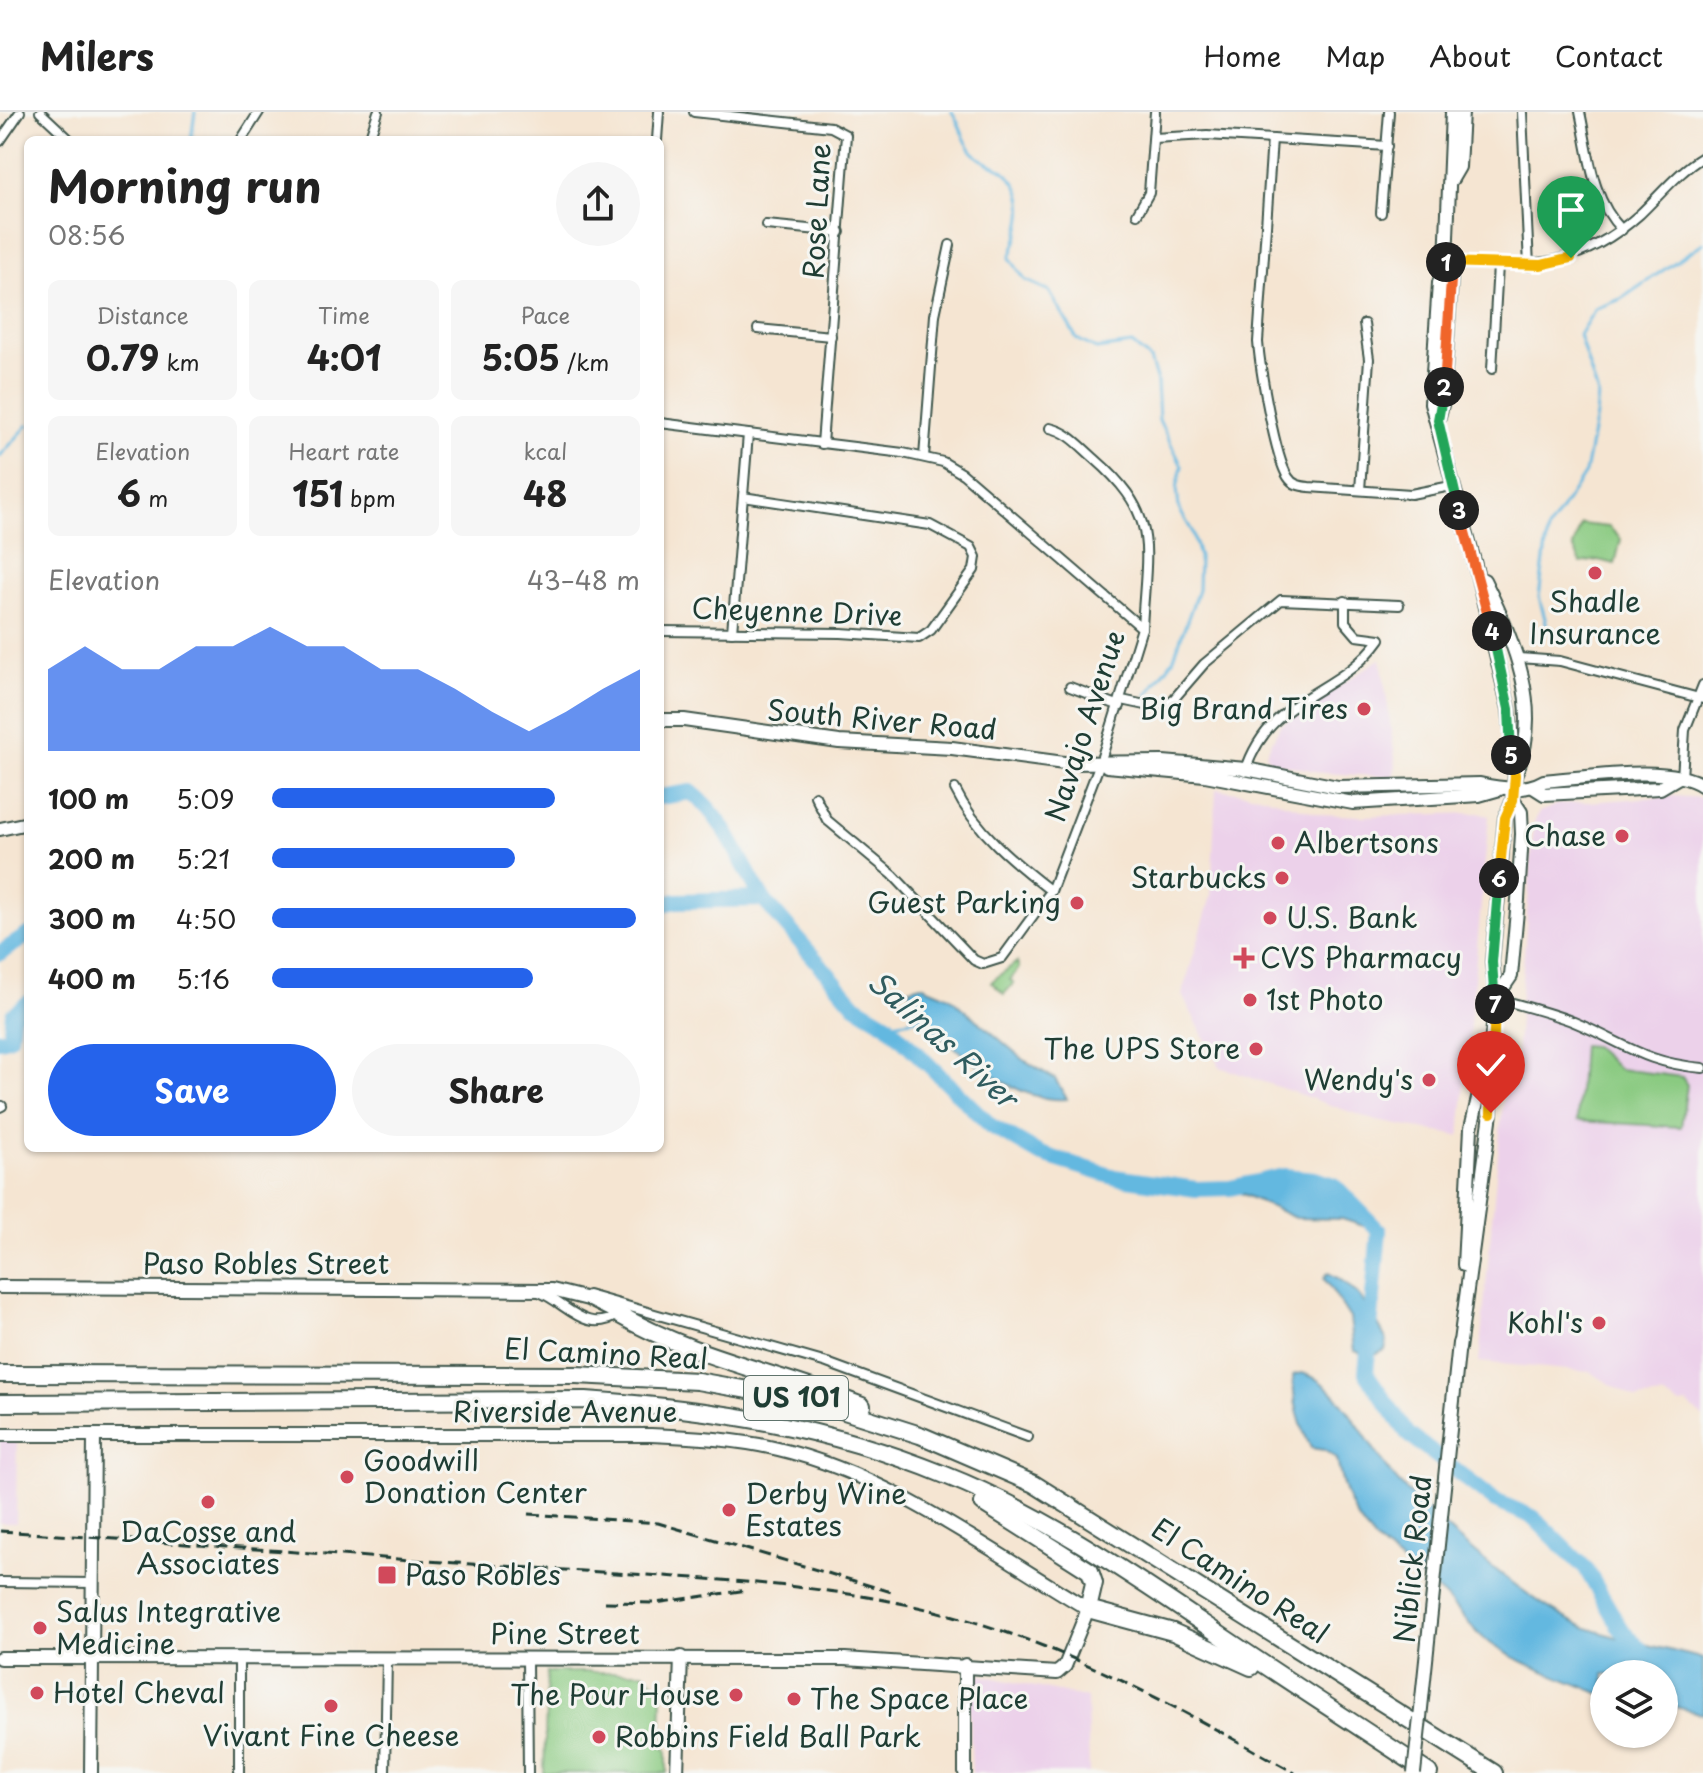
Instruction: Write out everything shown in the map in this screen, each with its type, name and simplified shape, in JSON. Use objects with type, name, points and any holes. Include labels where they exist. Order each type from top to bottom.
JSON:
[{"type":"highway","points":[[618,1314],[677,1345],[817,1388],[890,1417],[920,1435]]},
{"type":"highway","name":"El Camino Real","points":[[0,1374],[576,1375],[672,1379],[816,1402],[920,1435],[1034,1484],[1494,1773]]},
{"type":"highway","name":"El Camino Real","points":[[0,1403],[586,1400],[679,1406],[774,1422],[859,1444],[946,1475],[1079,1540],[1429,1773]]},
{"type":"highway","points":[[946,1475],[970,1495],[1090,1571],[1094,1583],[1088,1609],[1173,1632],[1220,1651],[1387,1745]]},
{"type":"main road","name":"Niblick Road","points":[[1452,112],[1448,167],[1452,179],[1446,262],[1451,280],[1443,401],[1438,420],[1451,486],[1500,663],[1514,788],[1521,812],[1511,976],[1496,998]]},
{"type":"main road","name":"Niblick Road","points":[[1452,179],[1459,167],[1462,112]]},
{"type":"main road","name":"Niblick Road","points":[[1414,1773],[1459,1349],[1491,1113],[1491,1045],[1496,998],[1492,962],[1505,818],[1525,754],[1525,711],[1519,658],[1474,561]]},
{"type":"main road","name":"South River Road","points":[[664,720],[684,720],[839,742],[952,748],[1064,763],[1163,762],[1338,787],[1480,784],[1514,788],[1533,787],[1544,781],[1665,774],[1692,779]]},
{"type":"main road","points":[[0,829],[24,824]]},
{"type":"main road","name":"Paso Robles Street","points":[[0,1287],[531,1289],[572,1294],[618,1314]]},
{"type":"main road","name":"Riverside Avenue","points":[[0,1435],[650,1435],[746,1442],[816,1459],[903,1498],[1088,1609]]},
{"type":"main road","points":[[91,1773],[94,1436]]},
{"type":"main road","name":"Pine Street","points":[[0,1658],[845,1659],[965,1665],[1043,1673],[1062,1671],[1088,1609]]},
{"type":"main road","points":[[677,1773],[681,1657]]},
{"type":"main road","points":[[965,1665],[965,1773]]},
{"type":"street","points":[[0,141],[20,112]]},
{"type":"street","points":[[40,112],[66,136]]},
{"type":"street","points":[[244,136],[259,112]]},
{"type":"street","points":[[370,136],[378,112]]},
{"type":"street","points":[[657,136],[659,112]]},
{"type":"street","name":"Rose Lane","points":[[694,112],[831,127],[846,135],[822,444]]},
{"type":"street","points":[[1137,214],[1149,193],[1155,112]]},
{"type":"street","points":[[1381,213],[1389,112]]},
{"type":"street","points":[[1522,112],[1529,266]]},
{"type":"street","points":[[1580,112],[1598,195],[1609,217],[1622,230]]},
{"type":"street","points":[[1154,138],[1207,135],[1387,146]]},
{"type":"street","points":[[1272,139],[1258,342],[1282,463],[1290,480],[1299,486],[1411,494],[1451,486]]},
{"type":"street","points":[[1446,262],[1529,266],[1582,254],[1622,230],[1703,157]]},
{"type":"street","points":[[766,225],[840,232]]},
{"type":"street","points":[[924,457],[935,315],[950,245]]},
{"type":"street","points":[[1492,369],[1498,265]]},
{"type":"street","points":[[1360,490],[1369,359],[1364,324]]},
{"type":"street","points":[[758,329],[831,336]]},
{"type":"street","name":"Navajo Avenue","points":[[664,424],[943,462],[963,474],[1142,628],[1121,703],[1051,891],[1002,958],[983,964],[963,949],[893,875],[827,820],[815,796]]},
{"type":"street","points":[[1050,428],[1064,431],[1121,482],[1136,504],[1146,540],[1142,628]]},
{"type":"street","points":[[732,632],[748,434]]},
{"type":"street","name":"Cheyenne Drive","points":[[664,631],[926,636],[974,570],[976,557],[971,547],[920,522],[743,497]]},
{"type":"street","points":[[1070,687],[1121,703],[1150,706],[1172,701],[1204,664],[1281,600],[1399,605]]},
{"type":"street","points":[[1244,775],[1269,725],[1368,656],[1380,639],[1357,636],[1345,622],[1345,601]]},
{"type":"street","points":[[1519,658],[1553,660],[1700,698]]},
{"type":"street","points":[[1692,779],[1685,730],[1703,685]]},
{"type":"street","points":[[955,789],[965,811],[984,832],[1051,891]]},
{"type":"street","points":[[1496,998],[1576,1023],[1627,1050],[1658,1062],[1703,1068]]},
{"type":"street","name":"Paso Robles Street","points":[[531,1289],[554,1298],[578,1318],[596,1321],[636,1307]]},
{"type":"street","name":"Paso Robles Street","points":[[572,1294],[636,1307],[827,1363],[1028,1437]]},
{"type":"street","points":[[0,1582],[94,1583]]},
{"type":"street","points":[[239,1657],[239,1773]]},
{"type":"street","points":[[385,1773],[387,1658]]},
{"type":"street","points":[[527,1659],[528,1773]]},
{"type":"shaded area","points":[[1381,658],[1396,765],[1393,777],[1324,773],[1269,761],[1266,753],[1280,726]]},
{"type":"shaded area","points":[[1216,789],[1259,795],[1320,814],[1480,813],[1489,816],[1460,1136],[1377,1121],[1220,1067],[1182,995],[1211,896]]},
{"type":"shaded area","points":[[1673,796],[1703,798],[1703,1418],[1687,1404],[1680,1405],[1664,1396],[1636,1399],[1590,1372],[1479,1362],[1504,1088],[1515,1073],[1534,823],[1539,812],[1559,804]]},
{"type":"shaded area","points":[[0,1437],[17,1437],[16,1523],[0,1523]]},
{"type":"shaded area","points":[[976,1674],[1087,1698],[1089,1773],[972,1773],[969,1681]]},
{"type":"green space","points":[[1581,524],[1609,527],[1621,539],[1615,564],[1598,560],[1581,563],[1573,547]]},
{"type":"green space","points":[[1017,962],[1019,968],[1010,980],[1014,983],[1004,994],[991,982]]},
{"type":"green space","points":[[1582,1045],[1593,1046],[1619,1069],[1682,1077],[1687,1085],[1681,1127],[1577,1121]]},
{"type":"green space","points":[[547,1672],[643,1672],[662,1690],[661,1745],[667,1750],[667,1773],[544,1773]]},
{"type":"water","points":[[921,985],[950,997],[1024,1060],[1055,1079],[1067,1099],[1048,1099],[1012,1086],[931,1029],[911,1000],[910,988]]},
{"type":"water","points":[[1284,1176],[1334,1185],[1379,1231],[1342,1219],[1295,1218],[1230,1188]]},
{"type":"water","points":[[1328,1273],[1347,1285],[1363,1301],[1387,1341],[1385,1350],[1373,1356],[1354,1351],[1350,1318],[1324,1278]]},
{"type":"water","points":[[1301,1373],[1329,1389],[1401,1485],[1493,1568],[1547,1607],[1596,1631],[1703,1659],[1703,1714],[1678,1708],[1678,1660],[1590,1660],[1590,1690],[1526,1663],[1498,1649],[1480,1635],[1443,1595],[1389,1552],[1362,1525],[1343,1486],[1337,1459],[1324,1450],[1311,1448],[1296,1404],[1293,1375]]},
{"type":"waterway","points":[[192,136],[195,112]]},
{"type":"waterway","points":[[952,112],[972,151],[1004,171],[1019,191],[1021,224],[1010,258],[1025,280],[1049,291],[1077,339],[1096,349],[1132,344],[1150,359],[1157,382],[1159,420],[1182,466],[1177,488],[1179,509],[1192,531],[1199,557],[1198,590],[1173,660],[1147,695]]},
{"type":"waterway","points":[[1547,626],[1539,597],[1548,530],[1585,473],[1596,416],[1598,395],[1579,335],[1595,309],[1621,299],[1703,243]]},
{"type":"waterway","points":[[0,456],[24,429]]},
{"type":"waterway","name":"Salinas River","points":[[664,796],[691,792],[703,803],[723,828],[763,899]]},
{"type":"waterway","name":"Salinas River","points":[[664,904],[763,899],[855,1005],[887,1024],[991,1126],[1040,1154],[1114,1177],[1196,1189],[1230,1188],[1284,1176],[1334,1185],[1379,1231],[1366,1373],[1408,1434],[1495,1501],[1533,1517],[1586,1569],[1620,1628],[1644,1653]]},
{"type":"waterway","name":"Salinas River","points":[[0,953],[24,938]]},
{"type":"waterway","name":"Salinas River","points":[[0,1040],[10,1037],[13,1014],[24,1006]]},
{"type":"waterway","points":[[887,1024],[923,1018]]},
{"type":"railway","points":[[529,1514],[658,1523],[895,1593]]},
{"type":"railway","points":[[0,1531],[736,1581],[816,1589],[896,1602],[983,1625],[1075,1659],[1165,1702],[1295,1773]]},
{"type":"railway","points":[[605,1602],[656,1603],[747,1590]]},
{"type":"place","name":"Shadle Insurance","points":[[1595,573]]},
{"type":"place","name":"Big Brand Tires","points":[[1364,709]]},
{"type":"place","name":"Chase","points":[[1622,836]]},
{"type":"place","name":"Albertsons","points":[[1278,843]]},
{"type":"place","name":"Starbucks","points":[[1282,878]]},
{"type":"place","name":"Guest Parking","points":[[1077,903]]},
{"type":"place","name":"U.S. Bank","points":[[1270,918]]},
{"type":"place","name":"CVS Pharmacy","points":[[1244,958]]},
{"type":"place","name":"1st Photo","points":[[1250,1000]]},
{"type":"place","name":"The UPS Store","points":[[1256,1049]]},
{"type":"place","name":"Wendy's","points":[[1429,1080]]},
{"type":"place","name":"Kohl's","points":[[1599,1323]]},
{"type":"place","name":"Goodwill Donation Center","points":[[347,1477]]},
{"type":"place","name":"DaCosse and Associates","points":[[208,1502]]},
{"type":"place","name":"Derby Wine Estates","points":[[729,1510]]},
{"type":"place","name":"Paso Robles","points":[[387,1575]]},
{"type":"place","name":"Salus Integrative Medicine","points":[[40,1628]]},
{"type":"place","name":"Hotel Cheval","points":[[37,1693]]},
{"type":"place","name":"The Pour House","points":[[736,1695]]},
{"type":"place","name":"The Space Place","points":[[794,1699]]},
{"type":"place","name":"Vivant Fine Cheese","points":[[331,1706]]},
{"type":"place","name":"Robbins Field Ball Park","points":[[599,1737]]},
{"type":"route","points":[[1491,1113],[1491,1045],[1496,998],[1492,962],[1505,818],[1513,800],[1515,775],[1509,709],[1500,663],[1441,444],[1438,420],[1443,401],[1451,280],[1446,262],[1529,266],[1571,258]]}]
